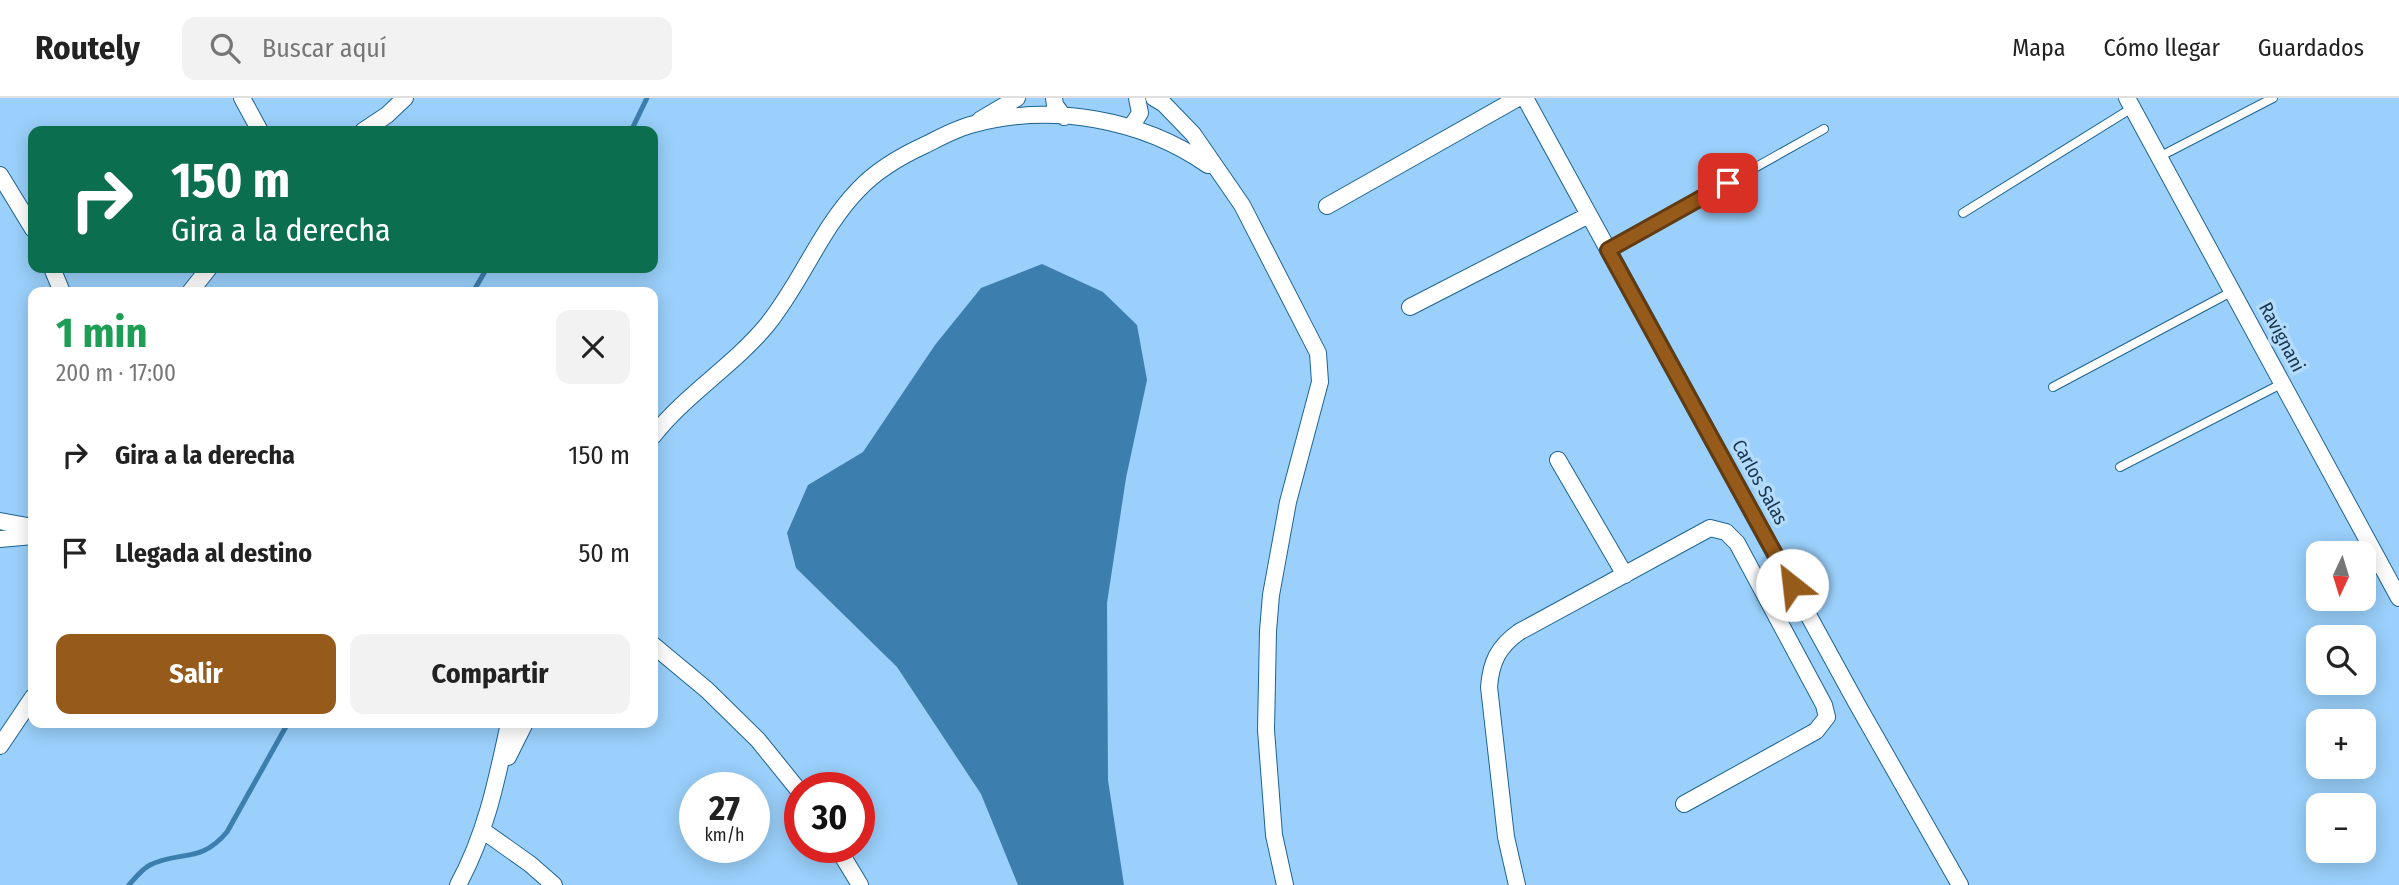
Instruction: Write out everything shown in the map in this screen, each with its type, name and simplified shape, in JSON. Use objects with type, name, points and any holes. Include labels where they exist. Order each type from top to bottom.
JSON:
[{"type":"street","points":[[242,98],[257,126]]},
{"type":"street","points":[[370,126],[405,98]]},
{"type":"street","points":[[658,431],[681,406],[740,354],[769,322],[799,278],[825,232],[861,187],[900,156],[975,124],[1017,98]]},
{"type":"street","points":[[1054,98],[1055,105],[1064,117]]},
{"type":"street","points":[[1131,127],[1140,113],[1137,98]]},
{"type":"street","points":[[1154,98],[1183,122],[1242,205],[1313,341],[1320,366],[1317,401],[1287,502],[1271,595],[1268,631],[1266,730],[1275,835],[1285,885]]},
{"type":"street","points":[[1327,206],[1518,98]]},
{"type":"street","name":"Carlos Salas","points":[[1525,98],[1857,704],[1960,885]]},
{"type":"street","name":"Ravignani","points":[[2129,103],[2399,598]]},
{"type":"street","points":[[975,124],[1064,117],[1131,127],[1187,150],[1216,170]]},
{"type":"street","points":[[0,174],[28,221]]},
{"type":"street","points":[[1410,307],[1589,215]]},
{"type":"street","points":[[194,287],[205,273]]},
{"type":"street","points":[[1559,460],[1625,575]]},
{"type":"street","points":[[0,521],[28,526]]},
{"type":"street","points":[[1517,885],[1506,837],[1498,774],[1489,687],[1493,662],[1506,641],[1519,632],[1710,528],[1726,532],[1737,542],[1824,705],[1826,718],[1816,731],[1684,804]]},
{"type":"street","points":[[0,539],[28,536]]},
{"type":"street","points":[[658,647],[758,740],[784,772]]},
{"type":"street","points":[[0,746],[28,704]]},
{"type":"street","points":[[458,885],[482,830],[498,778],[508,728]]},
{"type":"street","points":[[498,778],[523,728]]},
{"type":"street","points":[[482,830],[530,864],[554,885]]},
{"type":"street","points":[[847,863],[860,885]]},
{"type":"lane","points":[[2159,157],[2273,98]]},
{"type":"lane","points":[[1963,213],[2129,103]]},
{"type":"lane","points":[[1608,250],[1824,129]]},
{"type":"lane","points":[[2053,387],[2233,291]]},
{"type":"lane","points":[[2120,467],[2283,383]]},
{"type":"water","points":[[1042,264],[1103,292],[1137,325],[1147,380],[1126,478],[1107,603],[1108,780],[1124,885],[1018,885],[981,794],[897,667],[796,568],[787,533],[808,485],[863,452],[935,345],[981,288]]},
{"type":"waterway","points":[[633,126],[647,98]]},
{"type":"waterway","points":[[476,287],[484,273]]},
{"type":"waterway","points":[[129,885],[150,865],[199,853],[208,849],[227,832],[285,728]]},
{"type":"route","points":[[1728,183],[1608,250],[1792,585]]}]
